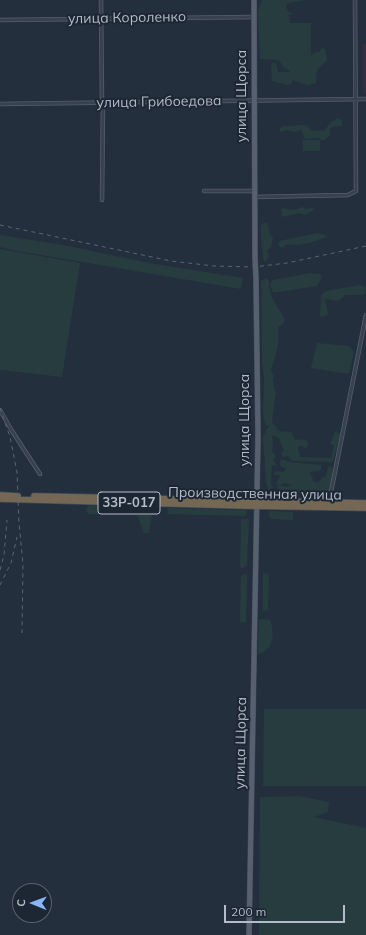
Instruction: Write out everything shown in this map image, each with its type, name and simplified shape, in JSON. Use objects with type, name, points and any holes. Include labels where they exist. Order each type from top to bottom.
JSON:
[{"type":"highway","name":"Производственная улица","points":[[0,495],[366,508]]},
{"type":"highway","name":"Производственная улица","points":[[0,499],[366,503]]},
{"type":"main road","name":"улица Щорса","points":[[249,935],[258,436],[255,258],[254,0]]},
{"type":"street","points":[[101,0],[102,200]]},
{"type":"street","points":[[255,197],[348,195],[356,191],[355,0]]},
{"type":"street","name":"улица Короленко","points":[[0,20],[254,17]]},
{"type":"street","name":"улица Грибоедова","points":[[0,104],[366,100]]},
{"type":"street","points":[[204,191],[255,191]]},
{"type":"street","points":[[329,502],[366,315]]},
{"type":"street","points":[[0,410],[40,474]]},
{"type":"shaded area","points":[[362,44],[366,44],[366,93],[363,93]]},
{"type":"green space","points":[[262,0],[306,0],[288,3],[286,7],[289,12],[294,14],[289,15],[290,23],[311,23],[311,55],[315,52],[320,52],[320,49],[325,48],[327,60],[317,70],[316,83],[308,85],[292,80],[292,83],[288,85],[272,81],[271,64],[276,63],[278,72],[290,71],[283,67],[279,60],[260,59],[258,12]]},
{"type":"green space","points":[[338,118],[342,120],[342,126],[333,127],[330,129],[330,135],[325,140],[318,138],[305,139],[301,130],[295,132],[287,130],[281,132],[279,130],[282,126],[306,125],[311,130],[324,131],[331,122]]},
{"type":"green space","points":[[303,140],[320,140],[320,151],[303,151]]},
{"type":"green space","points":[[302,207],[307,209],[313,207],[314,210],[305,215],[300,213],[282,217],[281,208],[294,210]]},
{"type":"green space","points":[[267,222],[270,235],[273,237],[271,248],[267,250],[269,257],[265,262],[262,250],[261,225]]},
{"type":"green space","points":[[318,233],[327,236],[327,238],[325,237],[306,244],[287,244],[282,248],[278,245],[279,241]]},
{"type":"green space","points":[[0,235],[63,245],[149,263],[243,278],[241,289],[12,250],[0,247]]},
{"type":"green space","points":[[0,249],[80,263],[62,377],[0,370]]},
{"type":"green space","points":[[310,273],[320,274],[322,277],[317,286],[273,292],[270,285],[273,280]]},
{"type":"green space","points":[[267,278],[272,296],[285,319],[283,324],[278,327],[277,349],[271,370],[274,377],[271,379],[273,379],[274,389],[276,392],[272,423],[278,431],[292,432],[294,439],[306,440],[308,444],[306,449],[300,445],[298,448],[300,457],[331,458],[334,445],[330,444],[336,430],[340,435],[333,462],[292,461],[288,456],[283,457],[281,452],[284,451],[279,438],[272,435],[272,451],[276,456],[273,460],[277,465],[272,465],[271,485],[273,487],[269,491],[266,482],[263,437],[269,426],[265,425],[263,414],[264,382],[262,364],[261,281]]},
{"type":"green space","points":[[360,285],[366,288],[365,293],[362,295],[346,295],[338,301],[325,299],[328,315],[322,317],[320,315],[321,295],[326,291]]},
{"type":"green space","points":[[317,343],[349,346],[354,352],[349,374],[311,368]]},
{"type":"green space","points":[[282,459],[289,462],[321,465],[321,470],[310,472],[310,475],[313,477],[312,481],[318,483],[322,478],[326,477],[328,466],[331,466],[333,471],[329,491],[309,493],[279,491],[277,485],[287,487],[292,485],[283,483],[282,485],[278,485],[276,483],[280,477],[279,475],[274,475],[275,471],[284,472],[286,468],[282,467],[279,463]]},
{"type":"green space","points":[[88,505],[108,506],[109,511],[107,514],[88,514],[86,510]]},
{"type":"green space","points":[[168,508],[245,510],[247,512],[245,516],[167,514]]},
{"type":"green space","points":[[269,511],[293,512],[293,520],[272,519],[269,516]]},
{"type":"green space","points":[[137,515],[152,515],[149,533],[144,533]]},
{"type":"green space","points":[[241,519],[249,519],[247,565],[243,568],[240,567]]},
{"type":"green space","points":[[263,572],[269,575],[268,610],[263,611]]},
{"type":"green space","points":[[247,574],[246,622],[240,622],[241,577],[242,575]]},
{"type":"green space","points":[[259,619],[270,620],[273,636],[267,649],[258,654]]},
{"type":"green space","points":[[264,709],[366,709],[366,786],[263,786]]},
{"type":"green space","points":[[299,796],[329,802],[328,812],[314,817],[366,828],[366,935],[259,935],[260,797]]},
{"type":"railway","points":[[0,225],[171,261],[214,266],[254,267],[287,263],[366,246]]},
{"type":"railway","points":[[0,408],[10,437],[17,472],[19,523],[23,564],[22,633]]},
{"type":"railway","points":[[0,570],[4,555],[7,520]]},
{"type":"railway","points":[[0,585],[11,563],[17,537]]}]
